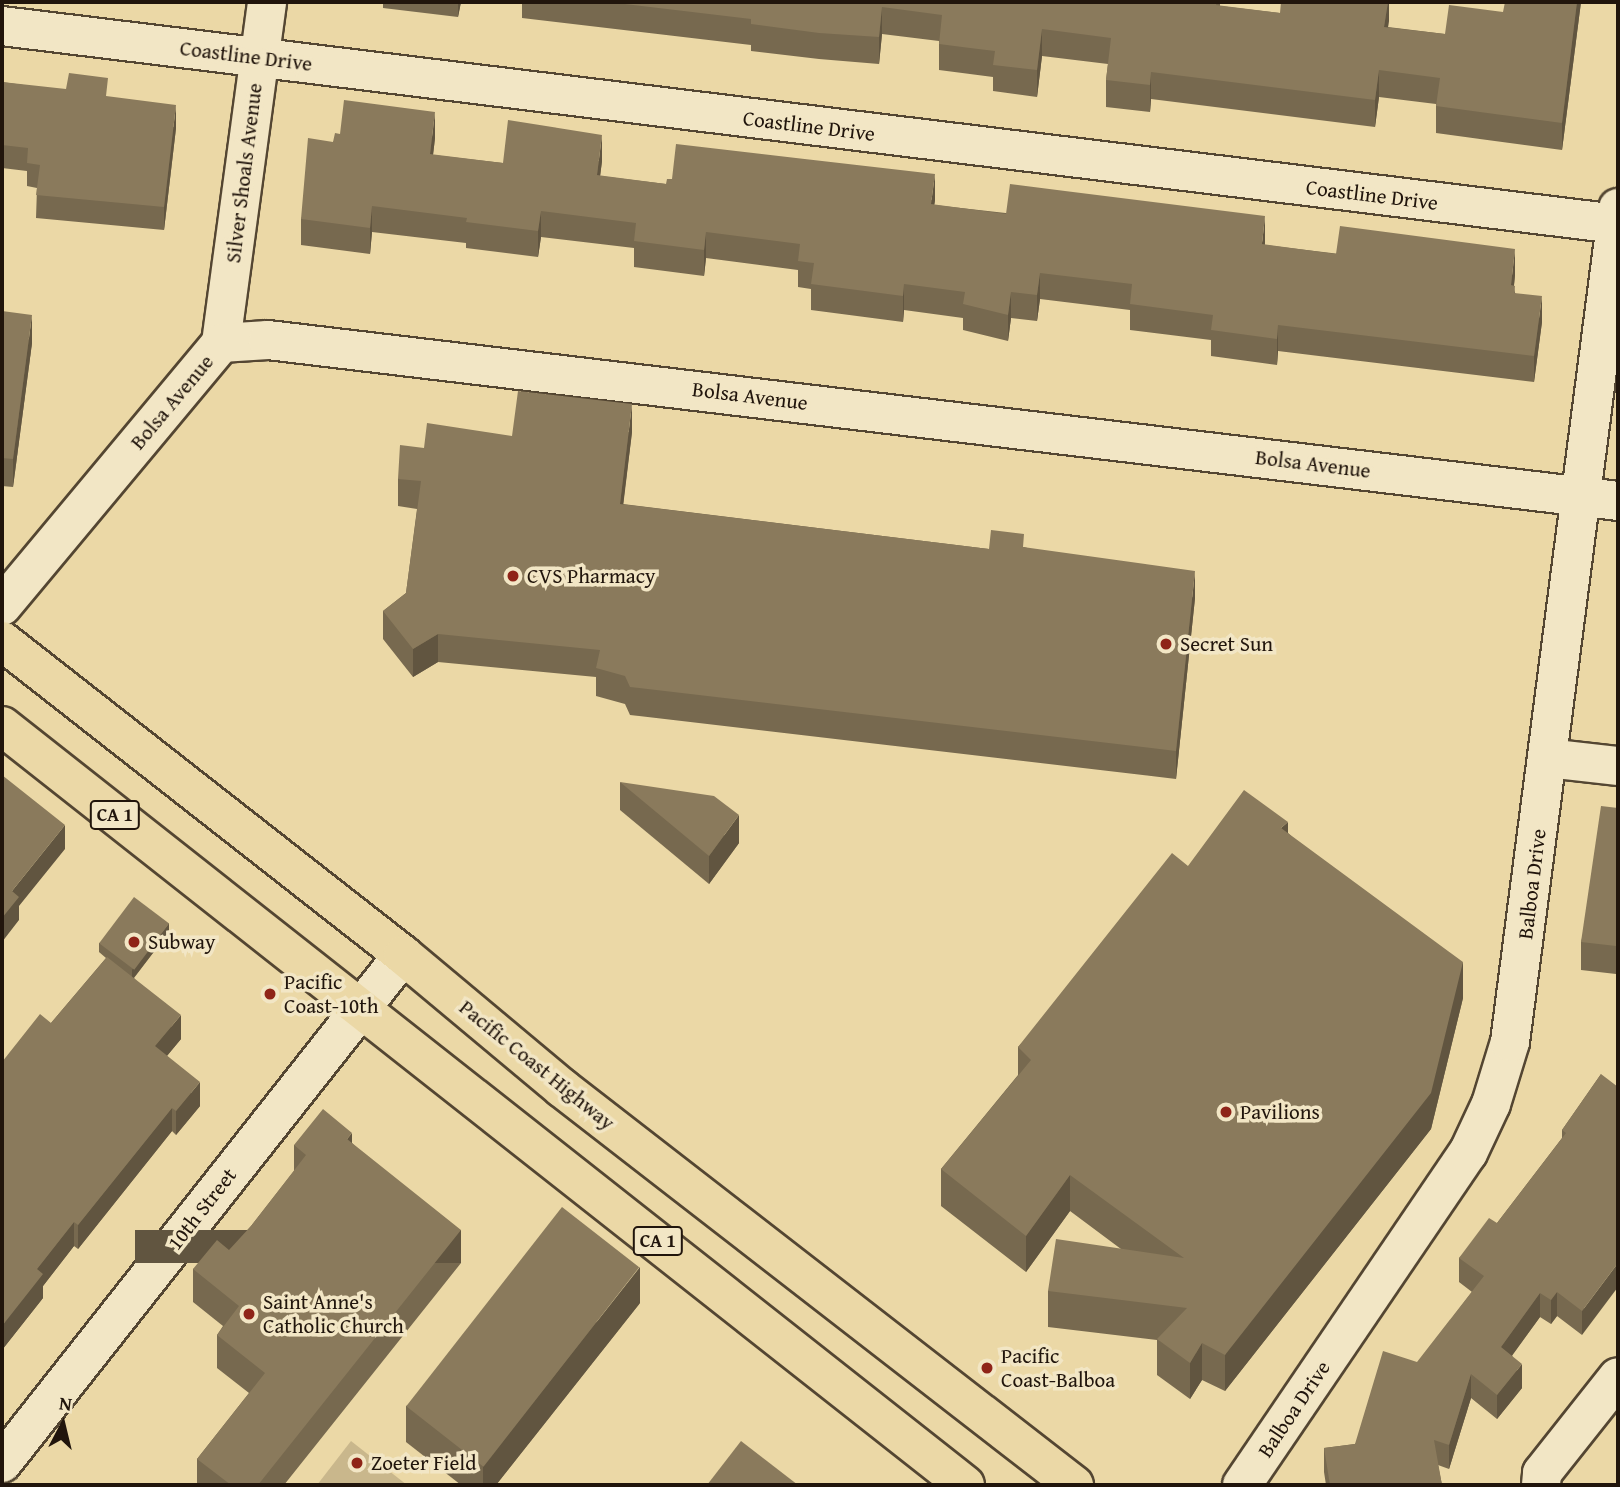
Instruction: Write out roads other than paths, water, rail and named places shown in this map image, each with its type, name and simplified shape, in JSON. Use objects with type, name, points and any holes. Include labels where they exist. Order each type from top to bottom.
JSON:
[{"type":"highway","name":"Pacific Coast Highway","points":[[2,641],[403,955],[562,1088],[1074,1485]]},
{"type":"highway","name":"CA 1","points":[[2,726],[359,1011],[730,1296],[965,1485]]},
{"type":"street","name":"Silver Shoals Avenue","points":[[221,343],[267,2]]},
{"type":"street","name":"Coastline Drive","points":[[2,26],[1617,216]]},
{"type":"street","name":"Balboa Drive","points":[[1242,1485],[1468,1153],[1491,1104],[1510,1042],[1521,981],[1617,216]]},
{"type":"street","name":"Bolsa Avenue","points":[[2,606],[221,343],[289,341],[1618,501]]},
{"type":"street","points":[[1547,758],[1618,766]]},
{"type":"street","name":"10th Street","points":[[2,1463],[403,955]]},
{"type":"street","points":[[1541,1485],[1542,1474],[1618,1377]]},
{"type":"place","name":"CVS Pharmacy","points":[[513,576]]},
{"type":"place","name":"Secret Sun","points":[[1166,644]]},
{"type":"place","name":"Subway","points":[[134,942]]},
{"type":"place","name":"Pacific Coast-10th","points":[[270,994]]},
{"type":"place","name":"Pavilions","points":[[1226,1112]]},
{"type":"place","name":"Saint Anne's Catholic Church","points":[[249,1314]]},
{"type":"place","name":"Pacific Coast-Balboa","points":[[987,1368]]},
{"type":"place","name":"Zoeter Field","points":[[357,1463]]}]
